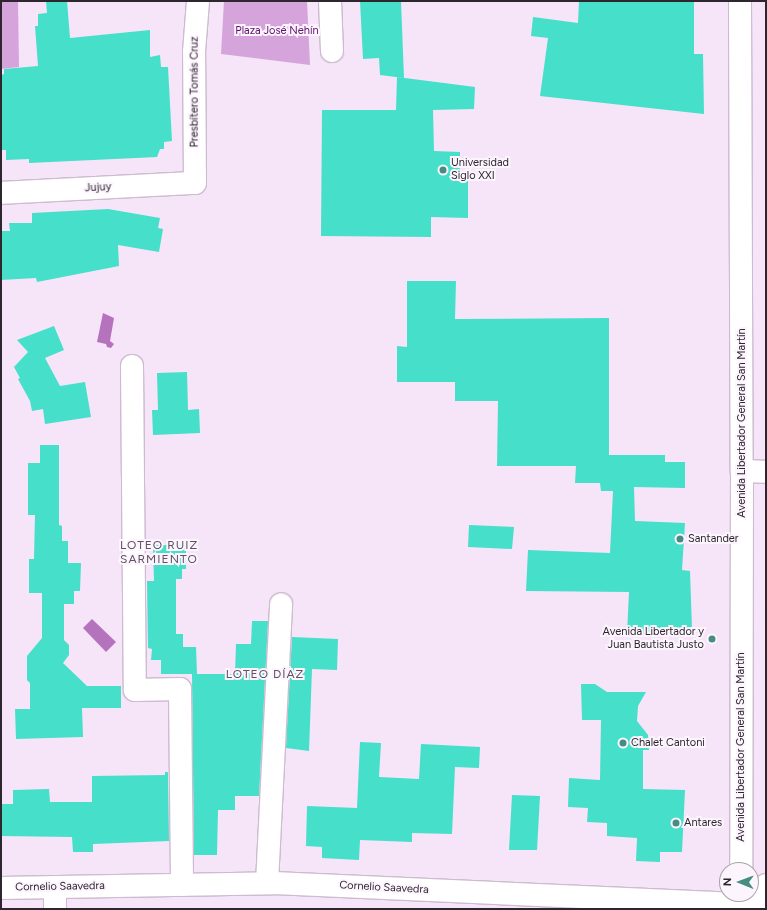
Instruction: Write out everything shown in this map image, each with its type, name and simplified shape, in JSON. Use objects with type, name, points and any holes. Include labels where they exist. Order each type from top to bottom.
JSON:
[{"type":"street","name":"Presbítero Tomás Cruz","points":[[195,183],[194,52],[198,1]]},
{"type":"street","points":[[330,1],[332,51]]},
{"type":"street","name":"Avenida Libertador General San Martín","points":[[740,1],[742,471],[741,862]]},
{"type":"street","name":"Jujuy","points":[[1,193],[195,183]]},
{"type":"street","points":[[132,366],[135,690],[180,689],[182,885]]},
{"type":"street","points":[[742,471],[766,472]]},
{"type":"street","points":[[267,883],[280,604]]},
{"type":"street","name":"Cornelio Saavedra","points":[[1,888],[267,883],[719,901]]},
{"type":"street","points":[[766,885],[766,909]]},
{"type":"street","points":[[55,887],[55,909]]},
{"type":"street","name":"Cornelio Saavedra","points":[[741,902],[766,905]]},
{"type":"green space","points":[[1,1],[18,1],[19,67],[1,69]]},
{"type":"green space","name":"Plaza José Nehín","points":[[224,1],[307,1],[310,65],[221,54]]},
{"type":"shaded area","points":[[103,313],[114,318],[110,341],[114,344],[111,348],[107,347],[106,344],[97,342]]},
{"type":"shaded area","points":[[92,619],[116,642],[106,652],[83,628]]},
{"type":"building","points":[[46,1],[67,1],[70,38],[150,30],[150,57],[160,55],[161,67],[168,67],[172,141],[164,142],[164,149],[160,149],[157,157],[29,163],[29,159],[6,160],[6,150],[1,150],[1,75],[4,74],[4,69],[38,66],[35,26],[38,26],[38,14],[47,13]]},
{"type":"building","points":[[360,1],[401,1],[404,78],[380,75],[379,58],[363,59]]},
{"type":"building","points":[[579,1],[694,1],[694,54],[703,54],[704,114],[540,96],[548,38],[531,36],[533,17],[578,23]]},
{"type":"building","points":[[397,77],[475,87],[474,109],[433,110],[434,151],[460,152],[460,173],[468,174],[468,218],[431,217],[431,237],[321,236],[322,110],[396,110]]},
{"type":"building","points":[[108,209],[160,218],[158,228],[163,229],[159,252],[118,245],[119,266],[37,282],[36,278],[1,280],[1,231],[10,231],[9,223],[32,223],[32,213]]},
{"type":"building","points":[[407,281],[456,281],[455,319],[609,318],[609,455],[665,455],[665,462],[685,462],[685,488],[634,487],[635,521],[685,523],[682,570],[690,571],[692,629],[653,629],[653,635],[627,634],[629,592],[526,591],[528,550],[610,553],[613,491],[601,491],[600,483],[575,483],[576,466],[497,466],[498,401],[455,401],[455,382],[397,382],[397,346],[407,347]]},
{"type":"building","points":[[54,326],[64,350],[45,358],[60,386],[85,382],[91,417],[45,424],[43,409],[32,411],[30,401],[18,379],[20,378],[14,367],[28,352],[17,340]]},
{"type":"building","points":[[187,372],[188,410],[199,409],[200,433],[153,435],[152,410],[158,410],[157,373]]},
{"type":"building","points":[[40,445],[59,445],[59,525],[62,526],[62,541],[68,541],[68,563],[81,563],[80,591],[74,591],[74,604],[64,604],[64,640],[69,645],[69,655],[63,663],[87,686],[121,686],[121,708],[82,708],[83,737],[16,739],[15,709],[30,709],[30,683],[27,680],[27,656],[42,638],[42,593],[29,593],[29,559],[34,559],[35,515],[28,515],[28,463],[40,463]]},
{"type":"building","points":[[469,525],[514,527],[512,549],[468,547]]},
{"type":"building","points":[[153,545],[186,545],[186,569],[182,569],[182,579],[176,579],[176,634],[183,634],[183,647],[196,647],[197,674],[235,674],[236,644],[251,644],[252,621],[268,621],[259,796],[235,796],[235,810],[218,810],[217,855],[194,855],[192,674],[161,674],[161,660],[151,660],[152,649],[148,648],[147,581],[154,581]]},
{"type":"building","points":[[292,637],[338,639],[337,670],[312,669],[309,751],[286,748]]},
{"type":"building","points":[[581,684],[595,684],[607,692],[646,692],[638,706],[637,721],[648,735],[649,750],[643,750],[643,789],[685,790],[682,852],[660,852],[660,862],[636,861],[637,838],[607,836],[607,823],[587,822],[588,808],[568,807],[569,778],[600,780],[601,720],[582,720]]},
{"type":"building","points":[[360,742],[381,743],[379,777],[419,779],[421,744],[480,747],[479,768],[455,767],[452,834],[412,833],[412,842],[360,840],[359,860],[322,858],[322,847],[306,846],[307,806],[357,808]]},
{"type":"building","points":[[165,772],[168,772],[169,841],[93,844],[93,852],[73,852],[72,837],[1,836],[1,804],[13,804],[13,790],[49,789],[50,802],[92,802],[92,776],[165,775]]},
{"type":"building","points":[[512,795],[540,796],[537,850],[509,850]]},
{"type":"place","name":"Universidad Siglo XXI","points":[[443,170]]},
{"type":"place","name":"Santander","points":[[680,539]]},
{"type":"place","name":"Avenida Libertador y Juan Bautista Justo","points":[[712,639]]},
{"type":"place","name":"Chalet Cantoni","points":[[623,743]]},
{"type":"place","name":"Antares","points":[[676,823]]},
{"type":"district","name":"LOTEO RUIZ SARMIENTO","points":[[159,553]]},
{"type":"district","name":"LOTEO DÍAZ","points":[[265,675]]}]
